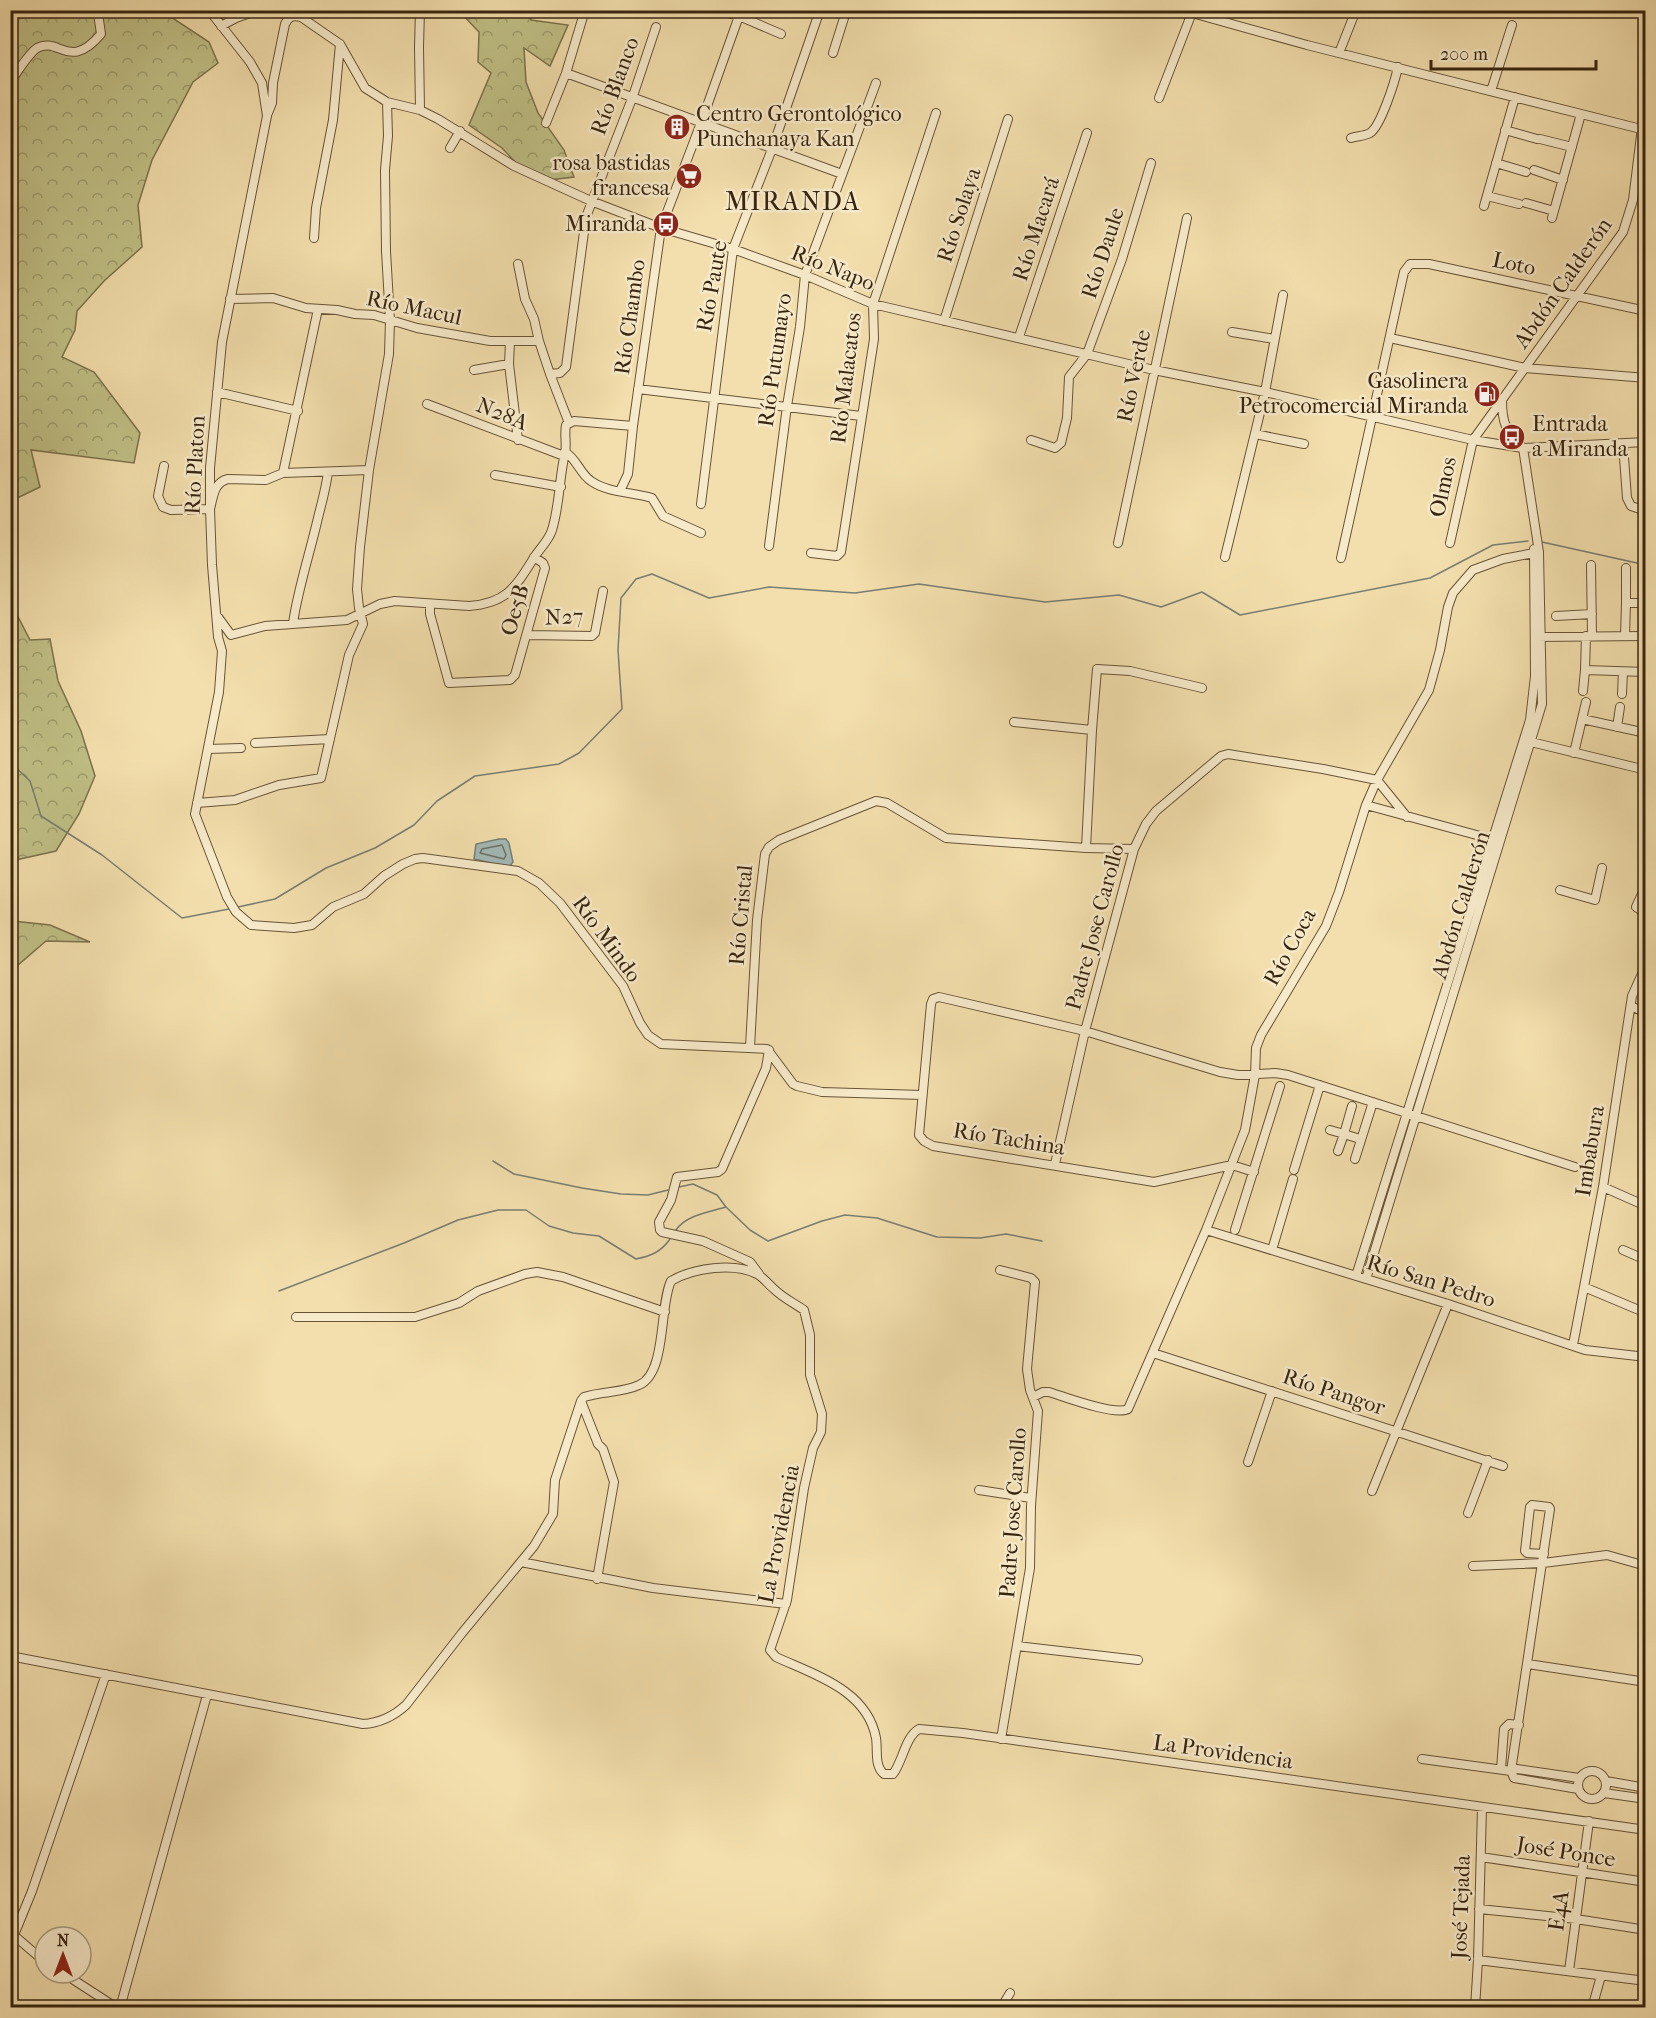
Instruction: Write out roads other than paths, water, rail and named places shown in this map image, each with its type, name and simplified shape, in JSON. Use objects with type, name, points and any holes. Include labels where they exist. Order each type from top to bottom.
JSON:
[{"type":"street","points":[[10,82],[36,49],[44,46],[75,53],[91,46],[101,34],[98,13],[94,10]]},
{"type":"street","name":"Río Platon","points":[[208,10],[250,62],[262,83],[267,116],[222,342],[210,468],[210,509],[217,615],[222,651],[219,692],[195,814],[227,897],[236,912],[251,925]]},
{"type":"street","points":[[221,26],[259,10]]},
{"type":"street","points":[[420,10],[418,47],[420,110]]},
{"type":"street","points":[[546,123],[566,73],[585,10]]},
{"type":"street","points":[[716,10],[740,13],[781,33]]},
{"type":"street","points":[[806,10],[842,14],[844,18],[833,53]]},
{"type":"street","points":[[1339,53],[1356,10]]},
{"type":"street","name":"Río Paute","points":[[700,504],[733,249],[772,149],[820,12]]},
{"type":"street","points":[[1159,98],[1192,12],[1339,53],[1641,129]]},
{"type":"street","name":"Río Napo","points":[[267,116],[272,103],[273,83],[285,24],[291,13],[301,17],[340,44],[365,88],[387,102],[420,110],[460,131],[514,166],[591,201],[661,228],[733,249],[805,275],[873,304],[1154,370],[1265,392],[1473,440],[1523,448],[1646,442]]},
{"type":"street","name":"Río Chambo","points":[[620,491],[628,474],[661,228],[740,13]]},
{"type":"street","points":[[1491,91],[1512,25]]},
{"type":"street","name":"Río Blanco","points":[[550,374],[560,373],[566,367],[586,217],[633,96],[656,27]]},
{"type":"street","points":[[314,238],[316,208],[333,120],[340,44]]},
{"type":"street","points":[[1351,138],[1369,134],[1374,129],[1398,67]]},
{"type":"street","points":[[566,73],[842,174]]},
{"type":"street","name":"Río Putumayo","points":[[769,546],[800,327],[805,275],[876,83]]},
{"type":"street","name":"Abdón Calderón","points":[[1473,440],[1623,232],[1641,167],[1641,129],[1646,95]]},
{"type":"street","points":[[1484,206],[1515,97]]},
{"type":"street","points":[[197,803],[235,801],[279,785],[321,778],[349,655],[363,624],[357,590],[360,547],[369,470],[389,354],[385,170],[388,135],[387,102]]},
{"type":"street","name":"Río Malacatos","points":[[811,553],[840,555],[874,339],[873,304],[936,113]]},
{"type":"street","points":[[1487,196],[1522,203],[1553,215],[1581,114]]},
{"type":"street","name":"Río Solaya","points":[[944,321],[1008,119]]},
{"type":"street","points":[[1505,130],[1572,147]]},
{"type":"street","points":[[450,148],[460,131]]},
{"type":"street","name":"Río Macará","points":[[1019,337],[1087,132]]},
{"type":"street","name":"Río Daule","points":[[1031,440],[1052,448],[1059,446],[1069,407],[1070,377],[1087,354],[1122,259],[1151,163]]},
{"type":"street","points":[[1496,163],[1563,180]]},
{"type":"street","name":"Río Verde","points":[[1118,543],[1187,218]]},
{"type":"street","points":[[518,264],[525,299],[534,319],[539,341],[568,423]]},
{"type":"street","name":"Loto","points":[[1390,339],[1404,272],[1410,264],[1429,264],[1646,311]]},
{"type":"street","points":[[1225,557],[1265,392],[1283,295]]},
{"type":"street","name":"Río Macul","points":[[230,299],[273,298],[306,308],[337,310],[471,339],[510,342],[539,341]]},
{"type":"street","points":[[283,473],[318,309]]},
{"type":"street","points":[[1232,332],[1274,339]]},
{"type":"street","points":[[1341,558],[1390,339],[1525,368],[1646,378]]},
{"type":"street","points":[[510,342],[509,364],[518,440]]},
{"type":"street","points":[[474,370],[509,364]]},
{"type":"street","points":[[638,389],[861,416]]},
{"type":"street","points":[[217,392],[298,411]]},
{"type":"street","points":[[1502,400],[1502,416],[1507,431],[1523,448]]},
{"type":"street","name":"N28A","points":[[427,404],[518,440],[564,454]]},
{"type":"street","points":[[222,651],[231,635],[265,626],[347,620],[380,604],[394,601],[469,606],[499,599],[520,582],[551,533],[561,487],[565,428],[568,423],[574,421],[633,426]]},
{"type":"street","points":[[1255,434],[1304,444]]},
{"type":"street","name":"Olmos","points":[[1450,543],[1473,440]]},
{"type":"street","points":[[1623,444],[1627,498],[1631,506],[1646,511]]},
{"type":"street","name":"Abdón Calderón","points":[[1495,840],[1531,742],[1542,704],[1535,536],[1523,448]]},
{"type":"street","points":[[564,454],[572,456],[588,480],[603,487],[652,498],[663,516],[701,533]]},
{"type":"street","points":[[164,466],[158,496],[163,507],[171,510],[210,509],[217,485],[228,478],[266,480],[283,473],[369,470]]},
{"type":"street","points":[[293,623],[298,592],[307,567],[327,488],[328,472]]},
{"type":"street","points":[[628,474],[634,494]]},
{"type":"street","points":[[495,475],[561,487]]},
{"type":"street","name":"Río Coca","points":[[1033,1397],[1049,1392],[1112,1410],[1126,1411],[1154,1353],[1245,1130],[1255,1075],[1256,1048],[1261,1035],[1326,926],[1366,805],[1377,780],[1429,690],[1453,593],[1473,570],[1503,559],[1536,552]]},
{"type":"street","name":"Oe5B","points":[[430,604],[430,614],[449,683],[510,680],[513,678],[546,568],[534,557]]},
{"type":"street","points":[[1583,691],[1592,614],[1591,565]]},
{"type":"street","points":[[1625,636],[1626,568]]},
{"type":"street","name":"N27","points":[[526,635],[592,636],[595,633],[603,591]]},
{"type":"street","points":[[1626,603],[1646,603]]},
{"type":"street","points":[[1556,616],[1592,614]]},
{"type":"street","points":[[217,615],[231,635]]},
{"type":"street","points":[[1538,636],[1646,636]]},
{"type":"street","name":"Abdón Calderón","points":[[1366,1279],[1411,1115],[1530,720],[1536,676],[1538,636]]},
{"type":"street","points":[[1086,848],[1097,669],[1130,671],[1202,688]]},
{"type":"street","points":[[1585,670],[1646,672]]},
{"type":"street","points":[[1622,694],[1623,672]]},
{"type":"street","points":[[1574,753],[1586,702]]},
{"type":"street","points":[[1617,727],[1620,707]]},
{"type":"street","points":[[1582,719],[1646,733]]},
{"type":"street","points":[[1014,722],[1092,730]]},
{"type":"street","points":[[255,742],[330,739]]},
{"type":"street","points":[[1531,742],[1638,768]]},
{"type":"street","points":[[208,749],[241,748]]},
{"type":"street","name":"Padre Jose Carollo","points":[[1054,1164],[1085,1031],[1134,849],[1146,824],[1156,811],[1225,754],[1377,780]]},
{"type":"street","points":[[1377,780],[1407,817]]},
{"type":"street","name":"Río Cristal","points":[[750,1047],[757,920],[765,854],[774,843],[876,801],[887,803],[946,838],[1086,848],[1134,849]]},
{"type":"street","points":[[1366,805],[1495,840]]},
{"type":"street","name":"Río Mindo","points":[[251,925],[294,928],[312,925],[333,907],[364,894],[384,876],[415,859],[423,858],[518,871],[539,883],[560,903],[623,986],[640,1023],[653,1040],[661,1044],[750,1047],[769,1050]]},
{"type":"street","points":[[1560,890],[1595,900],[1602,868]]},
{"type":"street","points":[[1646,885],[1636,907],[1646,914]]},
{"type":"street","name":"Imbabura","points":[[1573,1345],[1603,1187],[1630,1006],[1636,985],[1646,965]]},
{"type":"street","name":"Río Tachina","points":[[1085,1031],[939,997],[933,999],[919,1135],[933,1146],[1154,1182],[1232,1165]]},
{"type":"street","points":[[1630,1006],[1646,1013]]},
{"type":"street","points":[[1085,1031],[1220,1072],[1255,1075],[1275,1073],[1320,1085],[1575,1167]]},
{"type":"street","points":[[769,1050],[793,1084],[797,1086],[822,1092],[922,1095]]},
{"type":"street","points":[[760,1275],[750,1262],[703,1241],[662,1232],[659,1222],[671,1200],[677,1177],[718,1172],[722,1169],[766,1068],[769,1050]]},
{"type":"street","points":[[1272,1250],[1320,1085]]},
{"type":"street","points":[[1235,1230],[1280,1086]]},
{"type":"street","points":[[1355,1159],[1373,1102]]},
{"type":"street","points":[[1338,1151],[1352,1106]]},
{"type":"street","name":"Abdón Calderón","points":[[1356,1276],[1411,1115]]},
{"type":"street","points":[[1330,1130],[1360,1139]]},
{"type":"street","points":[[1232,1165],[1254,1172]]},
{"type":"street","points":[[1603,1187],[1646,1206]]},
{"type":"street","name":"Río San Pedro","points":[[1206,1230],[1448,1304],[1585,1350],[1646,1357]]},
{"type":"street","points":[[1623,1250],[1646,1260]]},
{"type":"street","name":"La Providencia","points":[[581,1401],[587,1396],[638,1386],[648,1378],[656,1360],[669,1284],[681,1276],[717,1267],[748,1269],[760,1275],[774,1289],[804,1310],[810,1335],[810,1376],[822,1414],[821,1432],[813,1448],[804,1488],[786,1604],[771,1645],[771,1654],[848,1692],[861,1705],[876,1738],[880,1771],[884,1774],[892,1774],[900,1765],[913,1732],[919,1730],[963,1733],[1646,1830]]},
{"type":"street","name":"Padre Jose Carollo","points":[[1000,1270],[1031,1278],[1035,1282],[1027,1369],[1028,1380],[1038,1411],[1031,1498],[1029,1583],[1001,1739]]},
{"type":"street","points":[[296,1317],[415,1317],[459,1303],[478,1291],[537,1272],[562,1277],[664,1312]]},
{"type":"street","points":[[1584,1287],[1643,1312],[1646,1303]]},
{"type":"street","points":[[1372,1491],[1448,1304]]},
{"type":"street","name":"Río Pangor","points":[[1154,1353],[1503,1466]]},
{"type":"street","points":[[1248,1462],[1272,1391]]},
{"type":"street","points":[[581,1401],[598,1444],[603,1449],[614,1482],[597,1579]]},
{"type":"street","points":[[10,1656],[207,1695],[363,1724],[374,1724],[396,1714],[406,1705],[534,1546],[553,1514],[555,1480],[581,1401]]},
{"type":"street","points":[[1468,1513],[1488,1460]]},
{"type":"street","points":[[979,1490],[1031,1498]]},
{"type":"street","points":[[1544,1554],[1525,1551],[1532,1505],[1550,1508],[1543,1563],[1519,1725],[1511,1771],[1514,1778],[1578,1789]]},
{"type":"street","points":[[534,1546],[536,1565]]},
{"type":"street","points":[[1473,1566],[1543,1563],[1607,1555],[1646,1566]]},
{"type":"street","points":[[521,1562],[597,1579],[653,1588],[786,1604]]},
{"type":"street","points":[[1017,1646],[1138,1660]]},
{"type":"street","points":[[1528,1664],[1646,1682]]},
{"type":"street","points":[[33,1951],[12,1933],[33,1891],[106,1674]]},
{"type":"street","points":[[83,1985],[119,2007],[207,1695]]},
{"type":"street","points":[[1501,1769],[1504,1729],[1509,1724],[1519,1725]]},
{"type":"street","points":[[1422,1759],[1579,1778]]},
{"type":"street","points":[[1604,1793],[1606,1781],[1604,1776],[1594,1770],[1583,1773],[1579,1778],[1580,1794],[1590,1799],[1595,1799],[1604,1793],[1646,1799]]},
{"type":"street","points":[[1606,1781],[1646,1788]]},
{"type":"street","name":"José Tejada","points":[[1475,2007],[1482,1807]]},
{"type":"street","name":"E4A","points":[[1569,1971],[1589,1821]]},
{"type":"street","name":"José Ponce","points":[[1480,1857],[1646,1882]]},
{"type":"street","points":[[1479,1909],[1576,1919],[1646,1930]]},
{"type":"street","points":[[1478,1960],[1646,1981]]},
{"type":"street","points":[[1592,2007],[1601,1976]]},
{"type":"street","points":[[1641,2007],[1646,1991]]},
{"type":"street","points":[[1001,2007],[1010,1993]]},
{"type":"water","points":[[506,839],[509,843],[513,862],[509,867],[474,859],[476,844]]},
{"type":"waterway","points":[[238,907],[275,899],[326,868],[375,848],[414,825],[437,801],[475,776],[559,764],[579,753],[622,709],[618,650],[621,598],[636,579],[652,574],[709,598],[769,587],[855,593],[919,584],[1045,602],[1119,595],[1161,607],[1202,592],[1240,615],[1430,578],[1493,545],[1528,541]]},
{"type":"waterway","points":[[1542,542],[1646,565]]},
{"type":"waterway","points":[[10,762],[30,781],[41,816],[102,855],[182,918],[229,909]]},
{"type":"waterway","points":[[493,1161],[514,1174],[582,1188],[621,1194],[648,1195],[668,1190]]},
{"type":"waterway","points":[[679,1187],[693,1184],[717,1195],[726,1207]]},
{"type":"waterway","points":[[676,1230],[692,1217],[726,1207],[750,1230],[768,1241],[845,1215],[877,1218],[937,1237],[980,1238],[1006,1234],[1042,1241]]},
{"type":"waterway","points":[[279,1291],[458,1220],[498,1210],[526,1210],[549,1226],[573,1233],[599,1236],[636,1259],[655,1253],[670,1239]]},
{"type":"place","name":"Centro Gerontológico Punchanaya Kan","points":[[677,127]]},
{"type":"place","name":"rosa bastidas francesa","points":[[689,176]]},
{"type":"place","name":"Miranda","points":[[666,224]]},
{"type":"place","name":"Gasolinera Petrocomercial Miranda","points":[[1487,394]]},
{"type":"place","name":"Entrada a Miranda","points":[[1512,437]]},
{"type":"district","name":"MIRANDA","points":[[793,201]]}]
